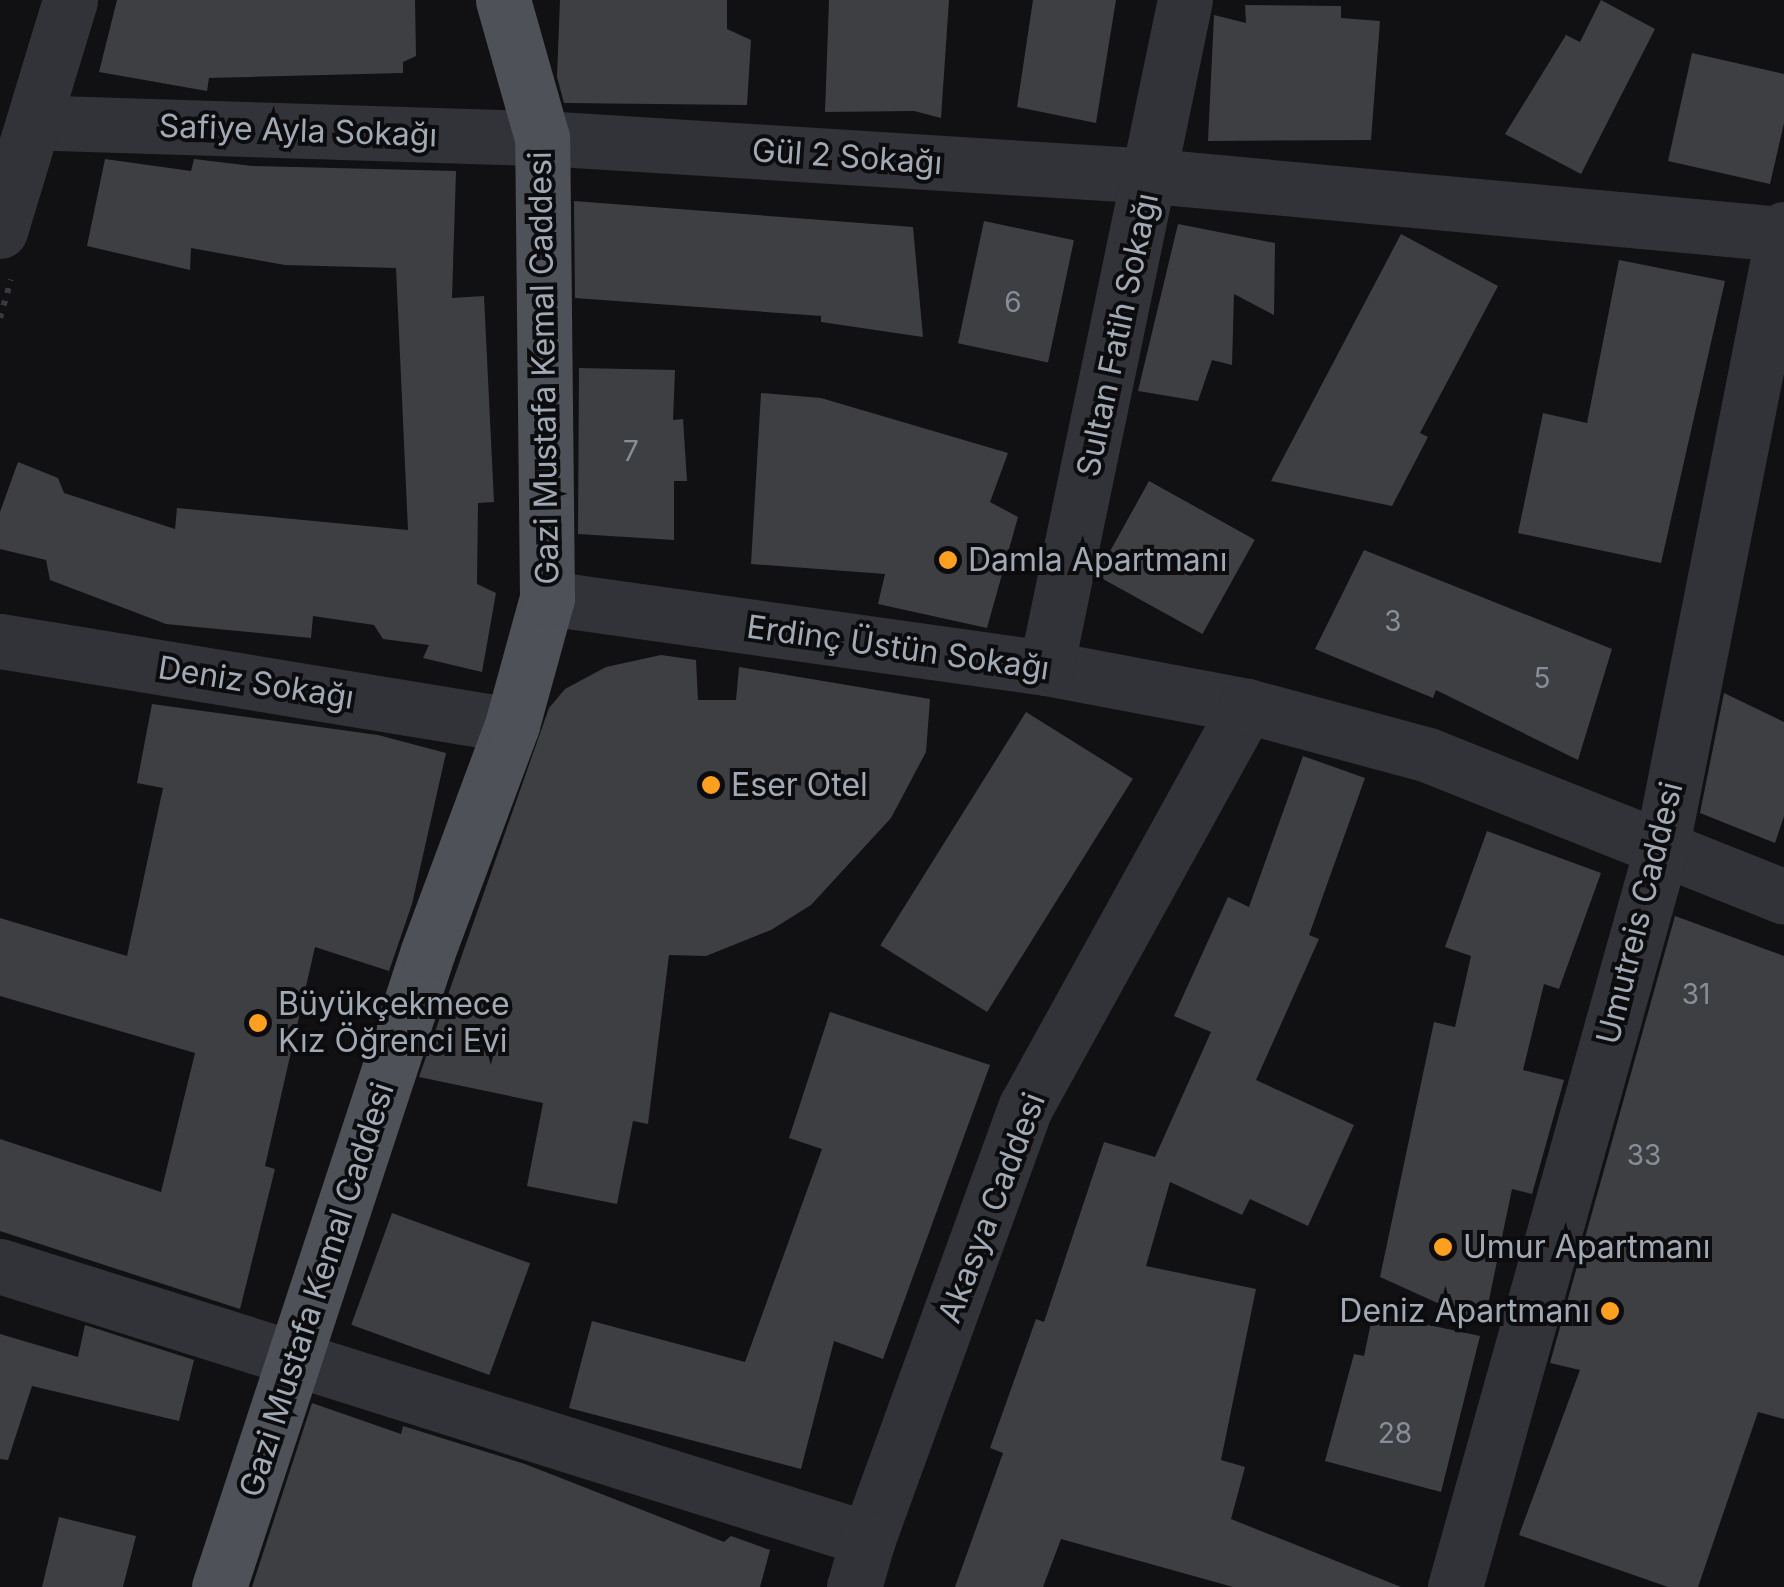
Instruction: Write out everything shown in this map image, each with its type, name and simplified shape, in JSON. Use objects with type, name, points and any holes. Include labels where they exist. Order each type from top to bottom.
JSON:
[{"type":"main road","name":"Gazi Mustafa Kemal Caddesi","points":[[219,1587],[428,951],[512,725],[547,598],[542,138],[503,0]]},
{"type":"street","points":[[0,232],[70,0]]},
{"type":"street","name":"Sultan Fatih Sokağı","points":[[1046,668],[1153,176],[1185,0]]},
{"type":"street","name":"Safiye Ayla Sokağı","points":[[55,124],[542,138]]},
{"type":"street","name":"Gül 2 Sokağı","points":[[542,138],[1153,176],[1783,231]]},
{"type":"street","name":"Umutreis Caddesi","points":[[1455,1587],[1661,850],[1783,231]]},
{"type":"street","name":"Erdinç Üstün Sokağı","points":[[547,598],[1046,668],[1247,706]]},
{"type":"street","name":"Deniz Sokağı","points":[[0,641],[512,725]]},
{"type":"street","points":[[1247,706],[1428,755],[1784,896]]},
{"type":"street","name":"Akasya Caddesi","points":[[0,1266],[296,1356],[861,1563],[1026,1106],[1247,706]]},
{"type":"building","points":[[117,0],[415,0],[416,56],[403,62],[403,73],[209,78],[207,91],[99,72]]},
{"type":"building","points":[[560,0],[727,0],[727,29],[751,40],[747,105],[564,103],[557,77]]},
{"type":"building","points":[[829,0],[949,0],[941,118],[914,111],[825,112]]},
{"type":"building","points":[[1033,0],[1116,0],[1096,123],[1017,107]]},
{"type":"building","points":[[1601,0],[1655,29],[1581,174],[1505,134],[1566,35],[1580,42]]},
{"type":"building","points":[[1245,5],[1341,6],[1341,18],[1380,21],[1371,140],[1208,141],[1214,15],[1246,23]]},
{"type":"building","points":[[1692,53],[1784,74],[1784,123],[1770,184],[1668,161]]},
{"type":"building","points":[[105,159],[191,171],[194,159],[252,166],[456,171],[452,298],[484,296],[494,502],[478,503],[477,584],[496,593],[482,672],[423,658],[429,645],[383,639],[374,625],[313,616],[311,638],[166,624],[50,580],[46,560],[0,549],[0,512],[18,462],[58,478],[64,493],[175,529],[177,508],[408,530],[396,268],[285,265],[191,248],[190,270],[87,246]]},
{"type":"building","points":[[574,201],[913,227],[923,337],[821,322],[821,316],[575,298]]},
{"type":"building","points":[[984,221],[1074,240],[1048,362],[958,343]]},
{"type":"building","points":[[1178,224],[1275,243],[1274,315],[1234,294],[1232,365],[1212,360],[1198,401],[1138,391]]},
{"type":"building","points":[[1401,234],[1498,286],[1420,433],[1428,437],[1392,506],[1271,481]]},
{"type":"building","points":[[1619,260],[1725,281],[1661,563],[1518,533],[1543,413],[1587,423]]},
{"type":"building","points":[[579,368],[675,370],[673,420],[683,419],[687,481],[674,481],[674,540],[578,534]]},
{"type":"building","points":[[761,393],[821,398],[1008,453],[990,502],[1018,517],[987,628],[878,604],[885,574],[751,564]]},
{"type":"building","points":[[1149,481],[1255,540],[1202,634],[1097,575]]},
{"type":"building","points":[[1364,550],[1612,649],[1578,760],[1436,690],[1433,698],[1315,649]]},
{"type":"building","name":"Eser Otel","points":[[661,655],[696,660],[698,700],[736,700],[739,667],[930,699],[926,752],[891,818],[811,905],[771,930],[706,956],[669,955],[648,1124],[633,1121],[617,1204],[527,1186],[543,1103],[419,1077],[549,708],[565,689],[606,667]]},
{"type":"building","points":[[1724,693],[1784,722],[1784,816],[1775,843],[1700,813]]},
{"type":"building","points":[[152,704],[378,735],[446,753],[412,904],[389,971],[315,947],[265,1166],[275,1169],[240,1309],[0,1231],[0,1139],[161,1192],[195,1053],[0,996],[0,918],[127,956],[163,788],[137,783]]},
{"type":"building","points":[[1026,712],[1133,779],[987,1012],[880,945]]},
{"type":"building","points":[[1303,756],[1365,778],[1309,935],[1319,939],[1256,1080],[1354,1125],[1308,1226],[1250,1199],[1242,1215],[1170,1182],[1146,1266],[1256,1289],[1221,1460],[1245,1467],[1231,1519],[1401,1587],[1233,1587],[1061,1539],[1043,1587],[955,1587],[1003,1453],[990,1448],[1036,1319],[1044,1322],[1104,1142],[1155,1157],[1211,1032],[1174,1016],[1228,897],[1249,907]]},
{"type":"building","points":[[1487,831],[1601,873],[1559,989],[1544,984],[1523,1070],[1564,1080],[1532,1194],[1512,1189],[1484,1324],[1380,1277],[1434,1022],[1455,1027],[1471,956],[1445,947]]},
{"type":"building","points":[[1675,916],[1784,956],[1784,1419],[1758,1412],[1698,1587],[1668,1587],[1519,1535],[1580,1370],[1550,1363]]},
{"type":"building","points":[[830,1012],[990,1065],[883,1359],[834,1341],[801,1469],[569,1408],[592,1321],[745,1362],[822,1149],[789,1138]]},
{"type":"building","points":[[392,1213],[530,1263],[489,1375],[351,1325]]},
{"type":"building","name":"Deniz Apartmanı","points":[[1373,1313],[1480,1336],[1441,1492],[1325,1461],[1354,1354],[1364,1356]]},
{"type":"building","points":[[85,1325],[194,1360],[179,1421],[32,1386],[8,1460],[0,1459],[0,1334],[78,1357]]},
{"type":"building","points":[[312,1403],[401,1434],[403,1426],[525,1464],[724,1542],[731,1536],[770,1550],[760,1587],[252,1587]]},
{"type":"building","points":[[59,1517],[136,1536],[123,1587],[42,1587]]},
{"type":"place","name":"Damla Apartmanı","points":[[948,560]]},
{"type":"place","name":"Eser Otel","points":[[711,785]]},
{"type":"place","name":"Büyükçekmece Kız Öğrenci Evi","points":[[258,1023]]},
{"type":"place","name":"Umur Apartmanı","points":[[1443,1247]]},
{"type":"place","name":"Deniz Apartmanı","points":[[1610,1311]]}]
